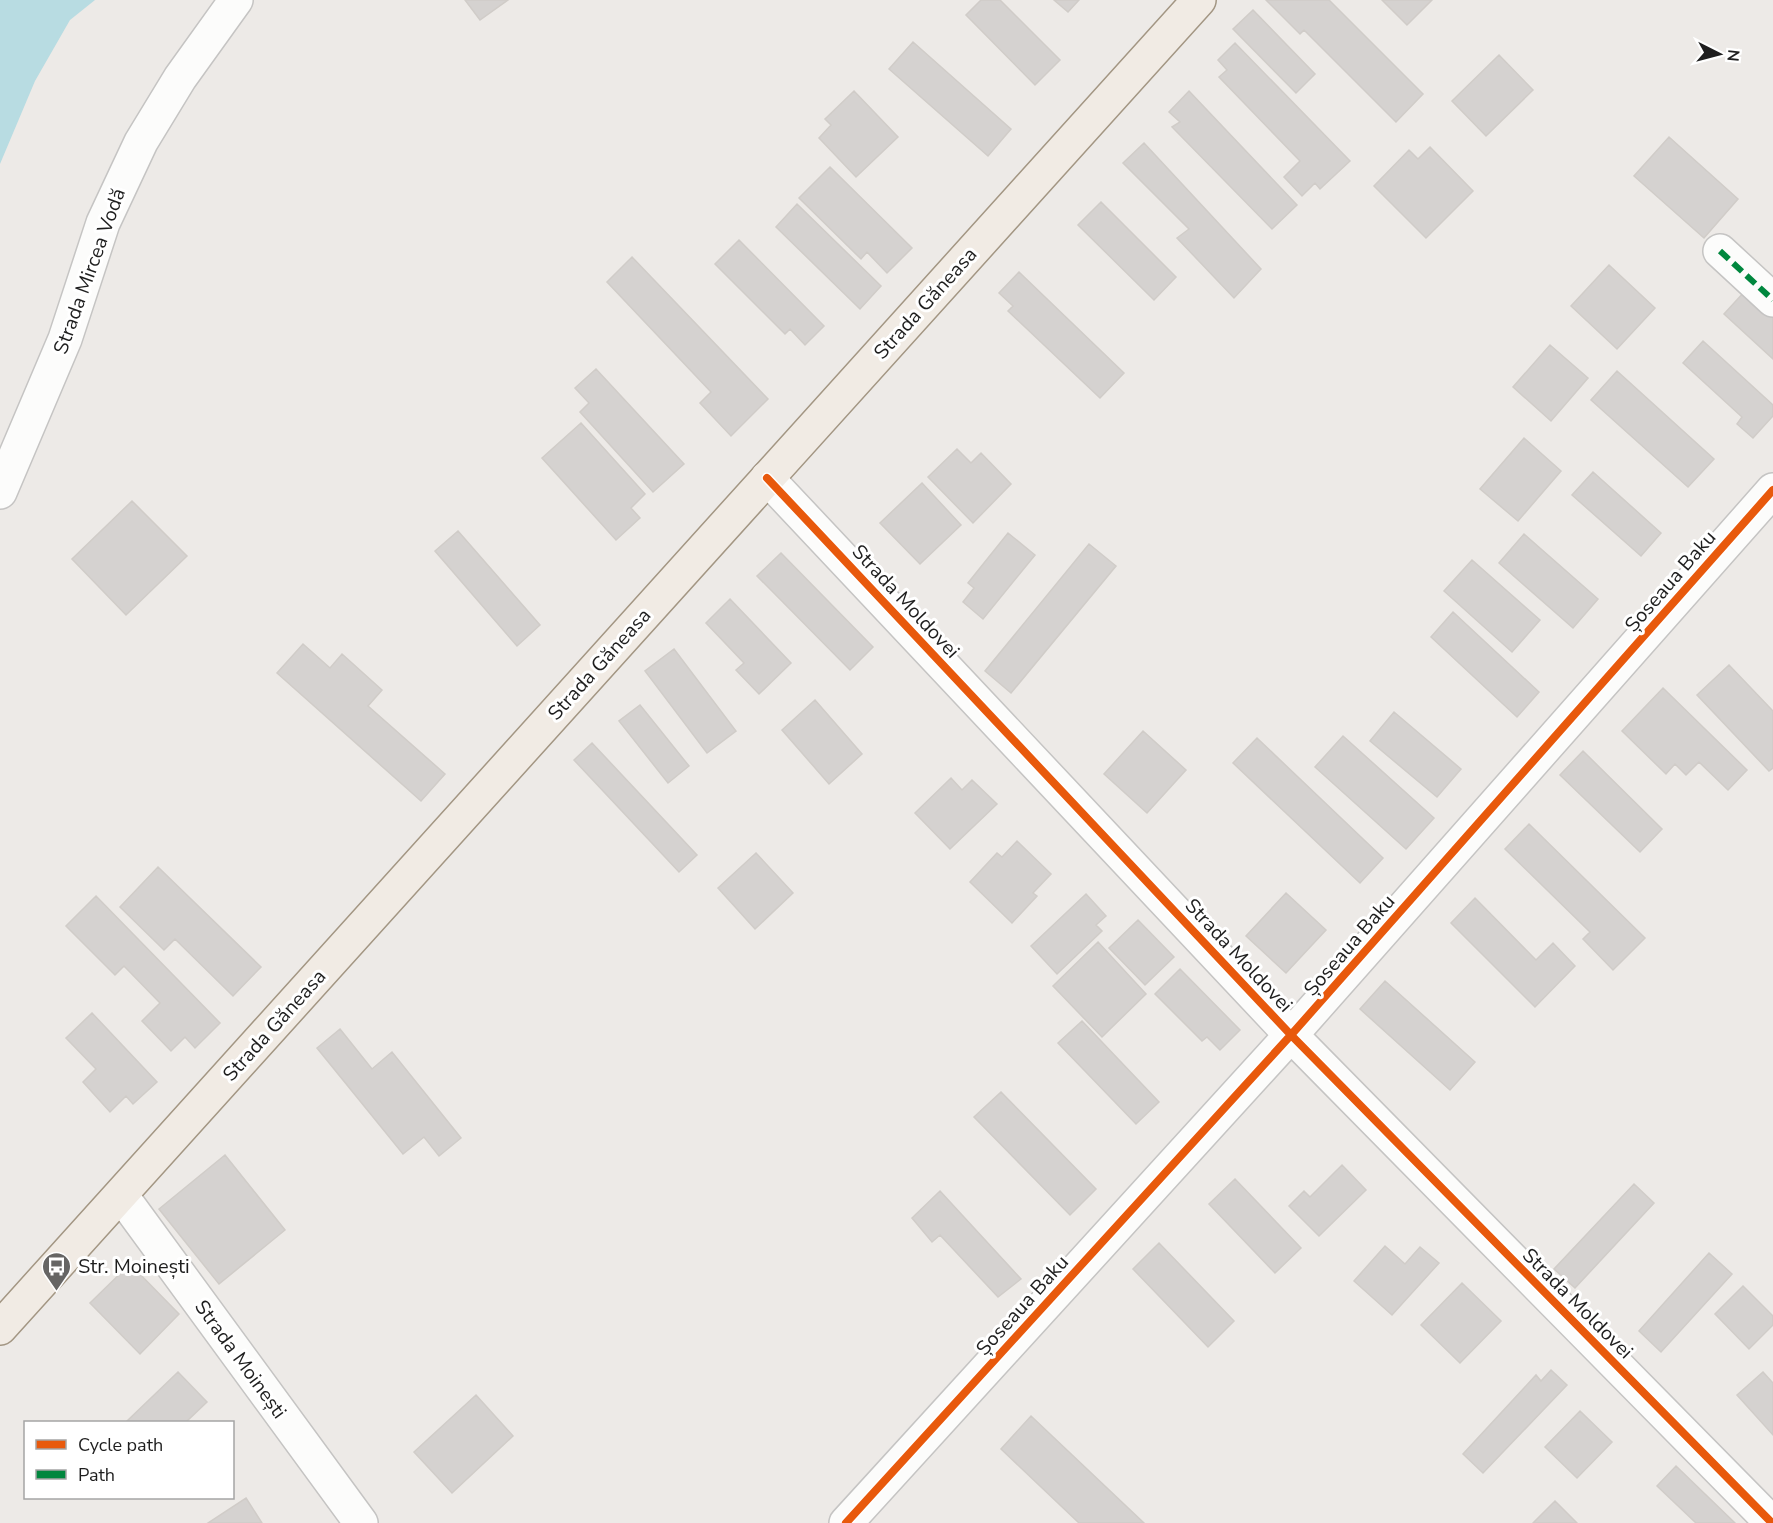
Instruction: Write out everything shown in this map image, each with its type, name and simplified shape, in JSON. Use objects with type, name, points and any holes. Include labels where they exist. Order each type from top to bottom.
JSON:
[{"type":"main road","name":"Strada Găneasa","points":[[0,1328],[1199,0]]},
{"type":"street","name":"Strada Mircea Vodă","points":[[0,492],[65,339],[103,223],[141,142],[180,78],[236,0]]},
{"type":"street","points":[[1720,251],[1773,300]]},
{"type":"street","name":"Strada Moldovei","points":[[767,477],[1291,1035],[1772,1523]]},
{"type":"street","name":"Șoseaua Baku","points":[[846,1523],[1291,1035],[1773,490]]},
{"type":"street","name":"Strada Moinești","points":[[121,1195],[361,1523]]},
{"type":"water","points":[[0,0],[95,0],[70,20],[35,81],[0,164]]},
{"type":"building","points":[[465,0],[508,0],[480,20]]},
{"type":"building","points":[[981,0],[1000,0],[1060,60],[1035,85],[966,15]]},
{"type":"building","points":[[1054,0],[1079,0],[1068,12]]},
{"type":"building","points":[[1266,0],[1329,0],[1423,94],[1396,122],[1304,30],[1300,34]]},
{"type":"building","points":[[1382,0],[1432,0],[1407,25]]},
{"type":"building","points":[[1253,10],[1315,74],[1296,93],[1233,29]]},
{"type":"building","points":[[913,42],[1011,129],[988,156],[889,69]]},
{"type":"building","points":[[1235,43],[1350,161],[1320,189],[1315,183],[1302,196],[1284,177],[1300,161],[1219,77],[1227,70],[1218,60]]},
{"type":"building","points":[[1499,55],[1533,90],[1486,136],[1452,101]]},
{"type":"building","points":[[854,91],[898,137],[856,177],[819,138],[831,125],[825,119]]},
{"type":"building","points":[[1189,91],[1297,205],[1272,229],[1172,127],[1180,122],[1169,112]]},
{"type":"building","points":[[1669,137],[1738,199],[1704,238],[1634,176]]},
{"type":"building","points":[[1144,143],[1261,269],[1234,298],[1177,238],[1189,229],[1123,163]]},
{"type":"building","points":[[1430,147],[1473,191],[1426,238],[1374,186],[1409,150],[1418,159]]},
{"type":"building","points":[[830,167],[912,248],[887,273],[867,252],[861,259],[799,198]]},
{"type":"building","points":[[1101,202],[1176,277],[1154,300],[1078,225]]},
{"type":"building","points":[[797,204],[881,286],[860,309],[776,227]]},
{"type":"building","points":[[739,240],[824,326],[805,345],[790,329],[785,334],[715,264]]},
{"type":"building","points":[[632,257],[768,399],[731,436],[700,403],[711,392],[607,282]]},
{"type":"building","points":[[1609,265],[1655,308],[1617,349],[1571,306]]},
{"type":"building","points":[[1019,272],[1124,373],[1100,398],[1008,311],[1013,306],[999,293]]},
{"type":"building","points":[[1745,291],[1773,317],[1773,359],[1724,314]]},
{"type":"building","points":[[1703,341],[1773,405],[1773,416],[1753,438],[1737,424],[1742,417],[1683,363]]},
{"type":"building","points":[[1550,345],[1588,378],[1551,421],[1513,387]]},
{"type":"building","points":[[596,369],[684,464],[653,492],[580,412],[589,403],[575,388]]},
{"type":"building","points":[[1617,371],[1714,459],[1688,487],[1591,400]]},
{"type":"building","points":[[581,423],[645,494],[631,508],[640,518],[616,540],[542,458]]},
{"type":"building","points":[[1524,438],[1561,471],[1518,521],[1480,489]]},
{"type":"building","points":[[957,449],[971,463],[981,453],[1011,484],[973,523],[928,477]]},
{"type":"building","points":[[1593,472],[1661,533],[1641,556],[1572,495]]},
{"type":"building","points":[[922,483],[961,525],[920,564],[880,523]]},
{"type":"building","points":[[132,501],[187,556],[126,615],[72,559]]},
{"type":"building","points":[[458,531],[540,625],[517,646],[435,551]]},
{"type":"building","points":[[1008,533],[1035,555],[983,619],[963,602],[974,588],[968,583]]},
{"type":"building","points":[[1524,534],[1598,599],[1573,628],[1499,563]]},
{"type":"building","points":[[1089,544],[1116,566],[1011,693],[985,671]]},
{"type":"building","points":[[781,553],[873,647],[850,670],[757,576]]},
{"type":"building","points":[[1472,560],[1540,620],[1512,652],[1444,591]]},
{"type":"building","points":[[730,599],[791,663],[759,694],[736,670],[744,663],[706,623]]},
{"type":"building","points":[[1453,612],[1539,692],[1517,717],[1431,637]]},
{"type":"building","points":[[303,644],[330,668],[342,654],[382,690],[368,706],[445,774],[421,801],[277,673]]},
{"type":"building","points":[[674,649],[736,731],[707,753],[645,671]]},
{"type":"building","points":[[1729,665],[1773,711],[1773,768],[1769,771],[1697,695]]},
{"type":"building","points":[[1663,688],[1747,770],[1728,790],[1699,762],[1686,775],[1675,764],[1666,774],[1622,731]]},
{"type":"building","points":[[815,700],[862,754],[829,784],[782,730]]},
{"type":"building","points":[[640,705],[689,766],[668,783],[619,721]]},
{"type":"building","points":[[1394,712],[1461,769],[1437,797],[1370,741]]},
{"type":"building","points":[[1143,731],[1186,770],[1147,813],[1104,774]]},
{"type":"building","points":[[1343,736],[1434,818],[1406,849],[1315,767]]},
{"type":"building","points":[[1257,738],[1383,858],[1360,883],[1233,763]]},
{"type":"building","points":[[592,743],[697,855],[679,872],[574,760]]},
{"type":"building","points":[[1583,751],[1662,829],[1640,852],[1560,775]]},
{"type":"building","points":[[951,778],[962,790],[972,780],[997,804],[950,849],[915,813]]},
{"type":"building","points":[[1529,824],[1645,938],[1613,970],[1583,939],[1590,932],[1505,849]]},
{"type":"building","points":[[1017,841],[1051,874],[1033,893],[1037,896],[1012,923],[970,882],[997,853],[1002,857]]},
{"type":"building","points":[[756,853],[793,893],[755,929],[718,888]]},
{"type":"building","points":[[158,867],[261,967],[233,996],[175,939],[164,950],[120,907]]},
{"type":"building","points":[[1286,893],[1326,930],[1286,973],[1246,936]]},
{"type":"building","points":[[1086,894],[1106,916],[1096,925],[1102,931],[1057,974],[1031,946]]},
{"type":"building","points":[[96,896],[220,1023],[195,1048],[185,1037],[171,1051],[142,1021],[160,1003],[124,966],[115,975],[66,926]]},
{"type":"building","points":[[1475,898],[1536,960],[1553,943],[1575,966],[1535,1007],[1451,923]]},
{"type":"building","points":[[1138,920],[1174,957],[1145,985],[1109,948]]},
{"type":"building","points":[[1098,942],[1146,994],[1102,1037],[1053,986]]},
{"type":"building","points":[[1180,969],[1240,1030],[1220,1050],[1207,1037],[1202,1041],[1155,994]]},
{"type":"building","points":[[1385,981],[1475,1062],[1450,1090],[1360,1009]]},
{"type":"building","points":[[92,1013],[157,1082],[133,1104],[126,1096],[110,1112],[83,1082],[96,1069],[66,1038]]},
{"type":"building","points":[[1082,1021],[1159,1102],[1136,1124],[1058,1043]]},
{"type":"building","points":[[340,1029],[372,1069],[392,1052],[461,1138],[439,1156],[424,1137],[403,1154],[317,1048]]},
{"type":"building","points":[[1001,1092],[1096,1189],[1070,1215],[974,1117]]},
{"type":"building","points":[[225,1155],[285,1230],[219,1284],[159,1209]]},
{"type":"building","points":[[1342,1165],[1366,1190],[1319,1236],[1289,1206],[1304,1191],[1310,1197]]},
{"type":"building","points":[[1235,1179],[1301,1248],[1275,1273],[1209,1204]]},
{"type":"building","points":[[1634,1184],[1654,1203],[1575,1288],[1554,1269]]},
{"type":"building","points":[[940,1191],[1021,1279],[998,1297],[940,1235],[932,1242],[912,1218]]},
{"type":"building","points":[[1159,1243],[1234,1321],[1208,1347],[1133,1269]]},
{"type":"building","points":[[1385,1246],[1405,1264],[1420,1247],[1439,1263],[1392,1315],[1354,1281]]},
{"type":"building","points":[[1709,1253],[1732,1274],[1661,1352],[1639,1331]]},
{"type":"building","points":[[130,1264],[179,1314],[140,1354],[90,1303]]},
{"type":"building","points":[[1462,1283],[1501,1321],[1460,1363],[1421,1325]]},
{"type":"building","points":[[1743,1286],[1773,1316],[1773,1325],[1749,1349],[1715,1314]]},
{"type":"building","points":[[1551,1370],[1567,1385],[1483,1473],[1463,1454],[1536,1375],[1541,1381]]},
{"type":"building","points":[[178,1372],[207,1402],[187,1421],[127,1421]]},
{"type":"building","points":[[1763,1372],[1773,1383],[1773,1435],[1737,1395]]},
{"type":"building","points":[[476,1395],[513,1436],[452,1493],[414,1452]]},
{"type":"building","points":[[1580,1411],[1612,1442],[1577,1478],[1545,1447]]},
{"type":"building","points":[[1031,1416],[1144,1523],[1079,1523],[1001,1449]]},
{"type":"building","points":[[1676,1466],[1735,1523],[1696,1523],[1657,1486]]},
{"type":"building","points":[[246,1498],[262,1523],[208,1523]]},
{"type":"building","points":[[1555,1501],[1577,1523],[1533,1523]]},
{"type":"marked path","points":[[1720,251],[1773,300]]},
{"type":"cycle path","points":[[767,478],[1291,1035],[1772,1523]]},
{"type":"cycle path","points":[[846,1523],[1291,1035],[1773,490]]},
{"type":"place","name":"Str. Moinești","points":[[57,1292]]}]
